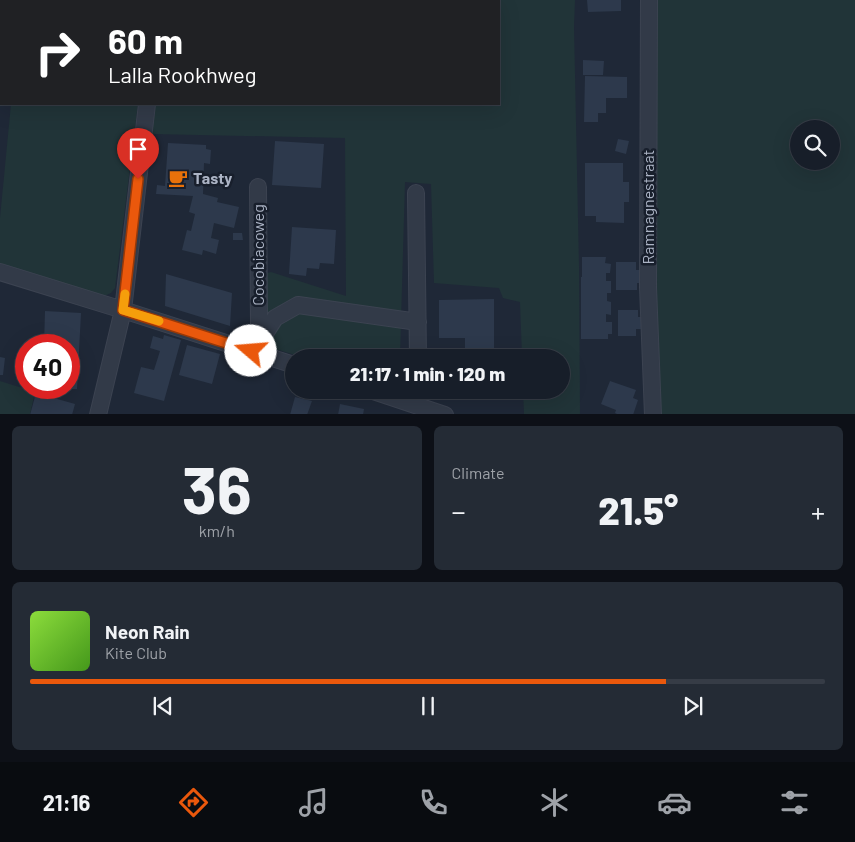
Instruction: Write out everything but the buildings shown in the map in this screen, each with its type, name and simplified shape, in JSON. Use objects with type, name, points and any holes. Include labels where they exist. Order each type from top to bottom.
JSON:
[{"type":"street","name":"Ramnagnestraat","points":[[649,0],[648,287],[653,414]]},
{"type":"street","points":[[98,414],[123,310],[147,105]]},
{"type":"street","name":"Cocobiacoweg","points":[[255,352],[259,326],[258,187]]},
{"type":"street","points":[[416,193],[418,349]]},
{"type":"street","points":[[0,272],[285,362]]},
{"type":"street","points":[[255,352],[275,318],[298,305],[418,322]]},
{"type":"street","points":[[398,399],[446,414]]},
{"type":"street","points":[[419,399],[419,406]]},
{"type":"green space","points":[[500,0],[575,0],[580,414],[524,414],[523,399],[570,399],[570,349],[522,349],[520,302],[503,298],[499,288],[434,283],[431,184],[405,182],[400,349],[285,349],[285,352],[265,346],[264,274],[271,272],[346,296],[345,138],[152,134],[155,105],[500,105]]},
{"type":"green space","points":[[654,0],[855,0],[855,414],[656,414]]},
{"type":"green space","points":[[11,105],[138,105],[115,288],[111,293],[104,296],[0,266],[0,218]]},
{"type":"green space","points":[[0,381],[15,386],[15,399],[33,399],[30,414],[0,414]]},
{"type":"slow traffic","points":[[125,294],[123,310],[159,321]]},
{"type":"place","name":"Tasty","points":[[178,178]]},
{"type":"route","points":[[138,179],[123,310],[251,351]]}]
